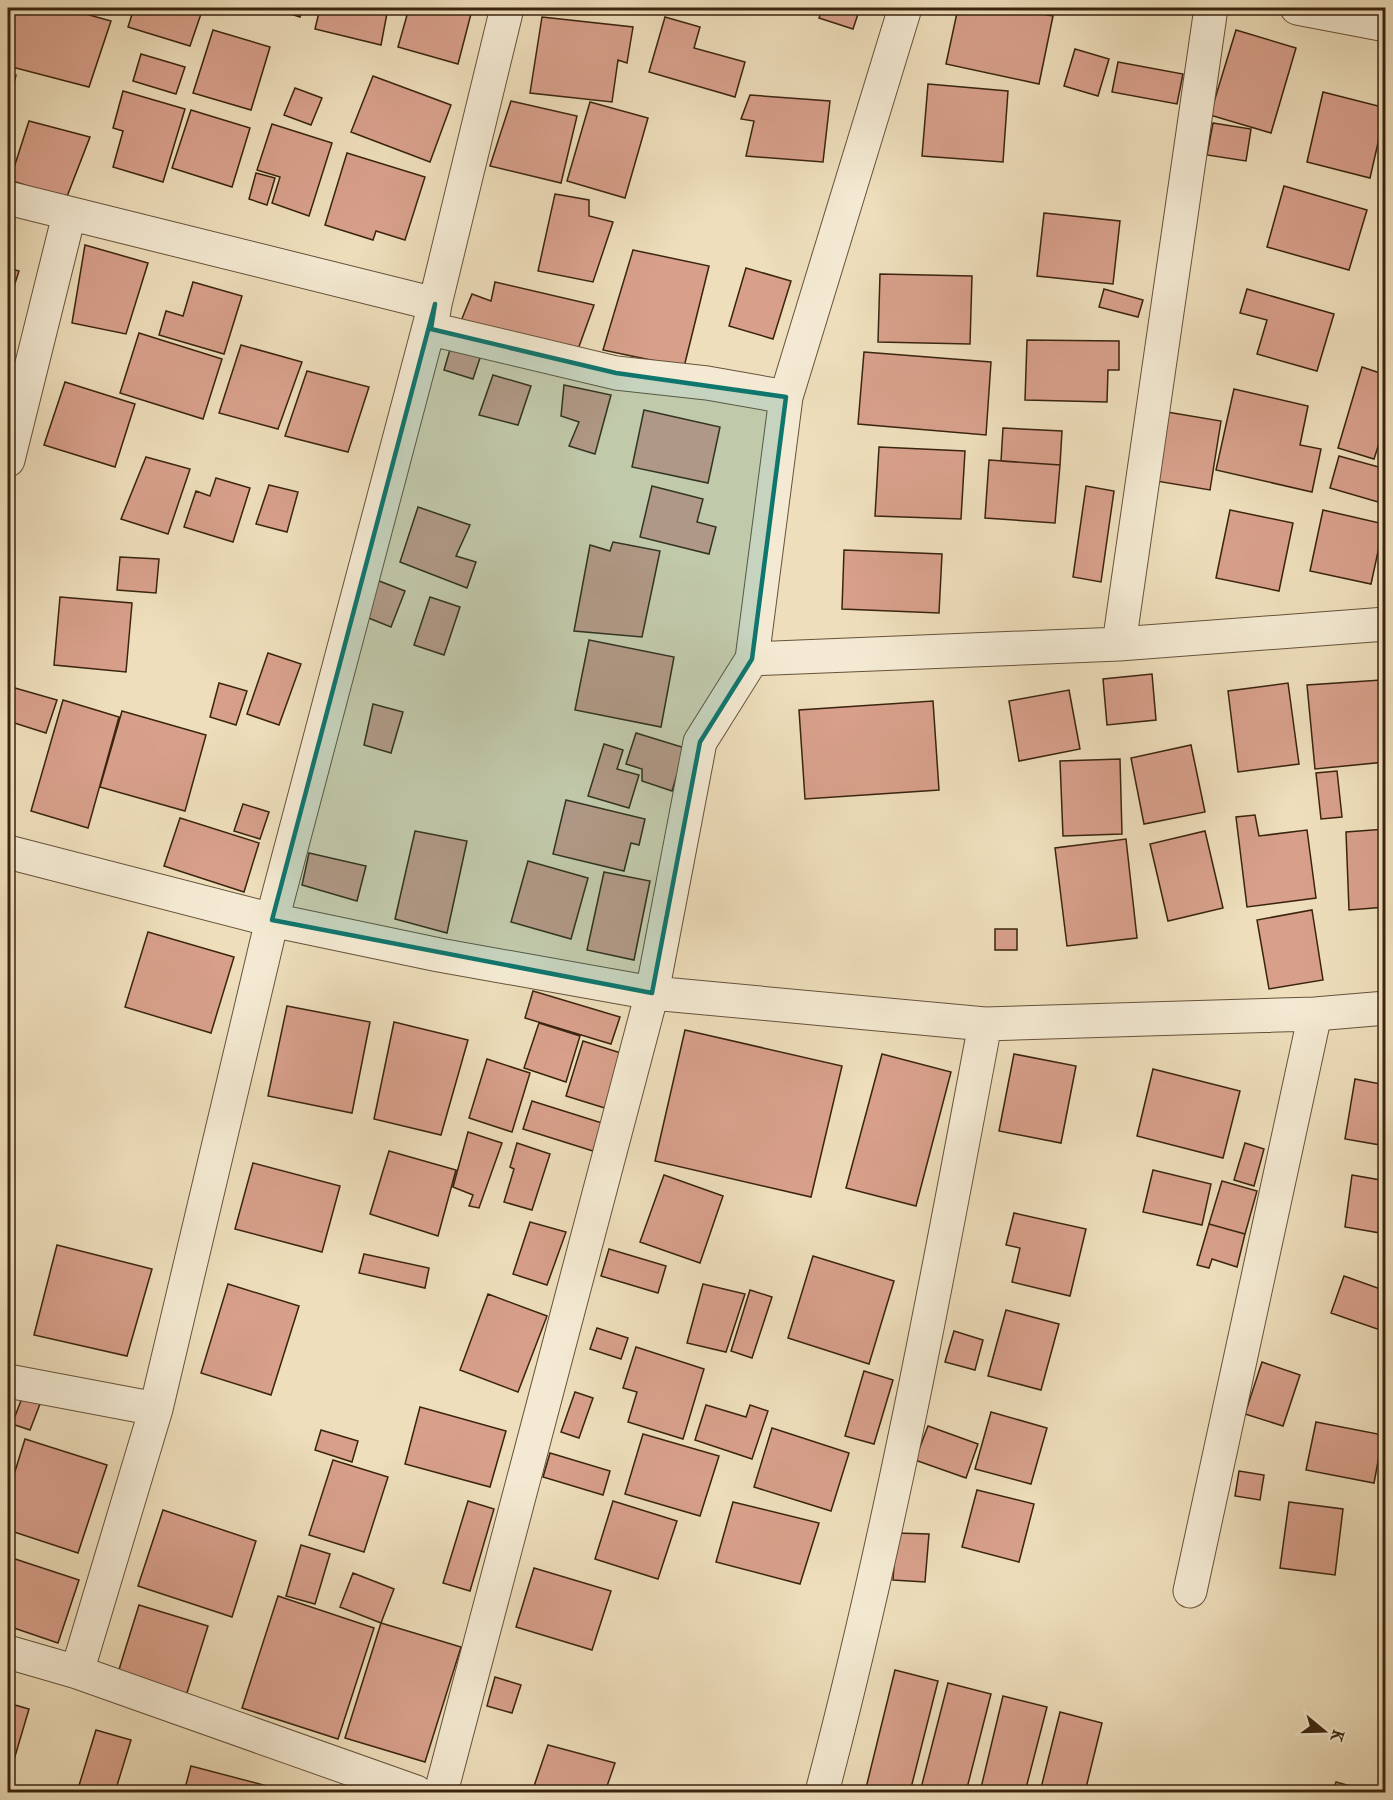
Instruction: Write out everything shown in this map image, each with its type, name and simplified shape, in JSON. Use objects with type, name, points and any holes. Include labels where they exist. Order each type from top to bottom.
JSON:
[{"type":"street","points":[[78,1672],[156,1409],[272,920],[435,304],[507,8]]},
{"type":"street","points":[[441,1792],[652,993],[700,742],[752,659],[786,397],[905,8]]},
{"type":"street","points":[[1119,644],[1211,8]]},
{"type":"street","points":[[1297,8],[1386,25]]},
{"type":"street","points":[[8,198],[69,215],[435,304]]},
{"type":"street","points":[[8,460],[69,215]]},
{"type":"street","points":[[435,304],[431,329],[616,373],[706,383],[786,397]]},
{"type":"street","points":[[752,659],[1119,644],[1386,624]]},
{"type":"street","points":[[8,852],[272,920],[439,955],[652,993],[985,1024],[1315,1014],[1386,1008]]},
{"type":"street","points":[[1190,1591],[1315,1014]]},
{"type":"street","points":[[822,1792],[846,1699],[917,1387],[985,1024]]},
{"type":"street","points":[[8,1381],[156,1409]]},
{"type":"street","points":[[8,1652],[78,1672],[416,1792]]},
{"type":"highlighted area","points":[[435,304],[431,329],[616,373],[786,397],[752,659],[700,742],[652,993],[272,920]]},
{"type":"building","points":[[8,8],[64,8],[111,21],[89,87],[8,66]]},
{"type":"building","points":[[134,8],[203,8],[190,46],[128,27]]},
{"type":"building","points":[[272,8],[303,8],[300,17]]},
{"type":"building","points":[[320,8],[388,8],[381,45],[315,29]]},
{"type":"building","points":[[409,8],[472,10],[458,64],[398,47]]},
{"type":"building","points":[[823,8],[860,8],[853,29],[819,18]]},
{"type":"building","points":[[958,8],[1011,8],[1053,16],[1039,84],[946,64]]},
{"type":"building","points":[[542,17],[633,27],[627,63],[618,60],[612,102],[530,93]]},
{"type":"building","points":[[665,17],[700,27],[694,48],[745,62],[735,97],[649,72]]},
{"type":"building","points":[[213,30],[270,47],[251,110],[193,93]]},
{"type":"building","points":[[1236,30],[1296,48],[1271,133],[1210,115]]},
{"type":"building","points":[[1075,49],[1109,59],[1098,96],[1064,86]]},
{"type":"building","points":[[141,54],[185,67],[176,94],[133,81]]},
{"type":"building","points":[[1118,62],[1183,74],[1177,104],[1112,92]]},
{"type":"building","points":[[8,73],[16,75],[8,109]]},
{"type":"building","points":[[373,76],[451,105],[430,162],[351,132]]},
{"type":"building","points":[[928,84],[1008,91],[1003,162],[922,156]]},
{"type":"building","points":[[295,88],[322,98],[311,125],[284,115]]},
{"type":"building","points":[[123,91],[185,109],[163,182],[113,167],[123,131],[113,128]]},
{"type":"building","points":[[1323,92],[1386,108],[1370,178],[1307,162]]},
{"type":"building","points":[[750,95],[830,101],[823,162],[746,156],[754,121],[741,119]]},
{"type":"building","points":[[511,101],[577,116],[561,183],[490,166]]},
{"type":"building","points":[[590,102],[648,118],[625,198],[567,181]]},
{"type":"building","points":[[191,110],[250,128],[232,187],[172,168]]},
{"type":"building","points":[[29,121],[90,137],[66,199],[10,180]]},
{"type":"building","points":[[1213,123],[1251,129],[1246,161],[1207,155]]},
{"type":"building","points":[[272,124],[332,143],[309,216],[272,203],[280,177],[257,170]]},
{"type":"building","points":[[347,153],[425,177],[405,240],[376,231],[373,240],[325,225]]},
{"type":"building","points":[[256,173],[275,178],[267,205],[249,199]]},
{"type":"building","points":[[1284,186],[1367,210],[1349,270],[1267,247]]},
{"type":"building","points":[[555,194],[589,200],[589,216],[613,222],[593,282],[538,271]]},
{"type":"building","points":[[1044,213],[1120,221],[1113,284],[1037,276]]},
{"type":"building","points":[[85,245],[148,263],[126,334],[72,323]]},
{"type":"building","points":[[633,250],[709,266],[684,367],[603,350]]},
{"type":"building","points":[[8,268],[19,271],[8,305]]},
{"type":"building","points":[[746,268],[791,281],[773,339],[729,326]]},
{"type":"building","points":[[880,274],[972,276],[970,344],[878,342]]},
{"type":"building","points":[[193,282],[242,296],[224,354],[159,335],[166,311],[183,316]]},
{"type":"building","points":[[495,282],[594,305],[577,352],[461,321],[472,294],[491,301]]},
{"type":"building","points":[[1104,289],[1143,300],[1138,317],[1099,307]]},
{"type":"building","points":[[1247,289],[1334,314],[1317,371],[1257,354],[1267,320],[1240,313]]},
{"type":"building","points":[[139,333],[222,359],[203,419],[120,393]]},
{"type":"building","points":[[1027,340],[1119,341],[1119,370],[1108,370],[1107,402],[1025,400]]},
{"type":"building","points":[[241,345],[302,362],[278,429],[219,413]]},
{"type":"building","points":[[451,346],[481,355],[473,379],[444,370]]},
{"type":"building","points":[[864,352],[991,362],[986,435],[858,424]]},
{"type":"building","points":[[1362,367],[1386,375],[1386,422],[1374,459],[1338,448]]},
{"type":"building","points":[[307,371],[369,387],[348,452],[285,436]]},
{"type":"building","points":[[493,375],[531,386],[518,425],[479,415]]},
{"type":"building","points":[[65,382],[135,404],[115,467],[44,445]]},
{"type":"building","points":[[564,385],[611,395],[595,454],[569,446],[579,422],[561,416]]},
{"type":"building","points":[[1234,389],[1308,406],[1300,445],[1321,449],[1312,492],[1216,470]]},
{"type":"building","points":[[644,410],[720,427],[708,483],[632,467]]},
{"type":"building","points":[[1167,412],[1221,421],[1210,490],[1156,481]]},
{"type":"building","points":[[1003,428],[1062,431],[1060,465],[1001,461]]},
{"type":"building","points":[[879,447],[965,451],[961,519],[875,516]]},
{"type":"building","points":[[1339,456],[1386,469],[1385,504],[1330,488]]},
{"type":"building","points":[[146,457],[190,469],[168,534],[121,519]]},
{"type":"building","points":[[989,460],[1060,465],[1055,523],[985,518]]},
{"type":"building","points":[[216,478],[250,488],[233,542],[184,527],[196,491],[210,496]]},
{"type":"building","points":[[269,485],[298,492],[287,532],[256,524]]},
{"type":"building","points":[[652,486],[703,499],[697,522],[716,527],[709,554],[640,537]]},
{"type":"building","points":[[1086,486],[1114,491],[1101,582],[1073,577]]},
{"type":"building","points":[[418,507],[470,525],[456,556],[476,562],[467,588],[400,562]]},
{"type":"building","points":[[1230,510],[1293,523],[1279,591],[1216,578]]},
{"type":"building","points":[[1323,510],[1384,524],[1371,584],[1310,571]]},
{"type":"building","points":[[613,542],[660,551],[642,637],[574,631],[590,545],[610,551]]},
{"type":"building","points":[[844,550],[942,554],[939,613],[842,609]]},
{"type":"building","points":[[120,557],[159,559],[156,593],[117,590]]},
{"type":"building","points":[[374,579],[405,591],[391,627],[361,615]]},
{"type":"building","points":[[60,597],[132,603],[126,672],[54,665]]},
{"type":"building","points":[[430,597],[460,607],[444,655],[414,645]]},
{"type":"building","points":[[589,640],[674,657],[661,727],[575,710]]},
{"type":"building","points":[[268,653],[301,664],[279,725],[247,714]]},
{"type":"building","points":[[1152,674],[1156,720],[1107,725],[1103,679]]},
{"type":"building","points":[[1381,680],[1385,762],[1315,769],[1307,685]]},
{"type":"building","points":[[219,683],[247,691],[236,725],[210,717]]},
{"type":"building","points":[[1288,683],[1299,764],[1238,772],[1228,691]]},
{"type":"building","points":[[15,688],[57,700],[46,733],[8,721],[8,711]]},
{"type":"building","points":[[1069,690],[1080,749],[1019,761],[1009,701]]},
{"type":"building","points":[[63,700],[119,717],[88,828],[31,811]]},
{"type":"building","points":[[933,701],[939,790],[805,799],[799,710]]},
{"type":"building","points":[[373,704],[403,712],[391,753],[364,745]]},
{"type":"building","points":[[122,711],[206,735],[185,811],[100,787]]},
{"type":"building","points":[[636,733],[685,748],[672,791],[642,781],[642,769],[626,764]]},
{"type":"building","points":[[604,744],[623,750],[617,769],[639,775],[629,808],[588,796]]},
{"type":"building","points":[[1191,745],[1205,812],[1144,824],[1131,758]]},
{"type":"building","points":[[1120,759],[1122,834],[1063,836],[1060,761]]},
{"type":"building","points":[[1337,771],[1342,817],[1321,819],[1316,773]]},
{"type":"building","points":[[566,800],[645,819],[639,845],[631,843],[624,871],[553,854]]},
{"type":"building","points":[[243,804],[269,812],[260,839],[234,831]]},
{"type":"building","points":[[1255,815],[1259,836],[1307,830],[1316,898],[1247,907],[1236,817]]},
{"type":"building","points":[[180,818],[259,843],[244,892],[164,866]]},
{"type":"building","points":[[1386,829],[1386,907],[1349,910],[1346,832]]},
{"type":"building","points":[[415,831],[467,841],[447,933],[395,919]]},
{"type":"building","points":[[1205,831],[1223,908],[1168,921],[1150,844]]},
{"type":"building","points":[[1126,839],[1137,938],[1067,946],[1055,848]]},
{"type":"building","points":[[309,853],[366,866],[357,901],[302,885]]},
{"type":"building","points":[[528,861],[588,878],[571,939],[511,922]]},
{"type":"building","points":[[604,872],[650,881],[634,960],[587,950]]},
{"type":"building","points":[[1312,910],[1323,980],[1269,989],[1257,920]]},
{"type":"building","points":[[995,929],[1017,929],[1017,950],[995,950]]},
{"type":"building","points":[[148,932],[234,957],[211,1033],[125,1007]]},
{"type":"building","points":[[533,991],[620,1017],[611,1044],[525,1018]]},
{"type":"building","points":[[287,1006],[370,1022],[352,1113],[268,1096]]},
{"type":"building","points":[[394,1022],[468,1040],[441,1135],[374,1119]]},
{"type":"building","points":[[539,1023],[580,1036],[566,1082],[524,1068]]},
{"type":"building","points":[[685,1030],[842,1066],[811,1197],[655,1161]]},
{"type":"building","points":[[583,1041],[624,1054],[608,1109],[566,1096]]},
{"type":"building","points":[[882,1054],[951,1072],[916,1206],[846,1188]]},
{"type":"building","points":[[1014,1054],[1076,1066],[1061,1143],[999,1131]]},
{"type":"building","points":[[487,1059],[530,1073],[512,1132],[469,1118]]},
{"type":"building","points":[[1153,1069],[1240,1091],[1223,1158],[1137,1136]]},
{"type":"building","points":[[1355,1079],[1386,1085],[1386,1146],[1345,1139]]},
{"type":"building","points":[[532,1101],[602,1123],[593,1151],[523,1129]]},
{"type":"building","points":[[468,1132],[502,1143],[479,1208],[469,1206],[473,1195],[453,1187]]},
{"type":"building","points":[[517,1143],[550,1154],[532,1210],[504,1202],[514,1169],[510,1167]]},
{"type":"building","points":[[1245,1143],[1264,1149],[1254,1186],[1234,1180]]},
{"type":"building","points":[[389,1151],[456,1170],[438,1236],[370,1214]]},
{"type":"building","points":[[253,1163],[340,1186],[322,1252],[235,1229]]},
{"type":"building","points":[[1153,1170],[1211,1184],[1202,1225],[1143,1212]]},
{"type":"building","points":[[664,1175],[723,1196],[700,1263],[640,1242]]},
{"type":"building","points":[[1352,1175],[1386,1181],[1386,1234],[1345,1227]]},
{"type":"building","points":[[1222,1181],[1257,1191],[1245,1234],[1209,1224]]},
{"type":"building","points":[[1014,1213],[1086,1229],[1070,1296],[1012,1282],[1020,1248],[1006,1245]]},
{"type":"building","points":[[530,1222],[566,1232],[547,1285],[513,1274]]},
{"type":"building","points":[[1209,1224],[1245,1234],[1237,1267],[1212,1259],[1209,1268],[1197,1265]]},
{"type":"building","points":[[57,1245],[152,1269],[127,1356],[34,1335]]},
{"type":"building","points":[[609,1249],[666,1266],[658,1293],[601,1276]]},
{"type":"building","points":[[364,1254],[429,1268],[425,1288],[359,1273]]},
{"type":"building","points":[[813,1256],[894,1281],[869,1364],[788,1338]]},
{"type":"building","points":[[8,1275],[14,1276],[8,1310]]},
{"type":"building","points":[[1344,1276],[1386,1291],[1386,1332],[1331,1313]]},
{"type":"building","points":[[228,1284],[299,1306],[271,1395],[201,1373]]},
{"type":"building","points":[[703,1284],[745,1294],[726,1352],[687,1343]]},
{"type":"building","points":[[750,1290],[772,1297],[752,1358],[731,1351]]},
{"type":"building","points":[[488,1294],[547,1316],[518,1392],[460,1370]]},
{"type":"building","points":[[1006,1310],[1059,1324],[1041,1390],[988,1376]]},
{"type":"building","points":[[597,1328],[628,1338],[621,1359],[590,1349]]},
{"type":"building","points":[[954,1331],[983,1340],[975,1370],[945,1362]]},
{"type":"building","points":[[636,1347],[704,1369],[683,1439],[628,1422],[637,1392],[623,1388]]},
{"type":"building","points":[[1262,1362],[1300,1375],[1283,1426],[1245,1414]]},
{"type":"building","points":[[864,1371],[893,1380],[874,1444],[845,1436]]},
{"type":"building","points":[[575,1392],[593,1398],[579,1438],[561,1432]]},
{"type":"building","points":[[22,1398],[40,1404],[30,1430],[12,1424]]},
{"type":"building","points":[[706,1405],[746,1417],[750,1405],[768,1411],[752,1459],[695,1440]]},
{"type":"building","points":[[420,1407],[506,1431],[490,1487],[405,1464]]},
{"type":"building","points":[[991,1412],[1047,1428],[1031,1484],[975,1469]]},
{"type":"building","points":[[1316,1422],[1383,1435],[1374,1483],[1306,1470]]},
{"type":"building","points":[[928,1426],[978,1444],[966,1478],[915,1460]]},
{"type":"building","points":[[772,1428],[849,1453],[831,1511],[754,1487]]},
{"type":"building","points":[[321,1430],[358,1441],[352,1462],[315,1450]]},
{"type":"building","points":[[643,1434],[719,1456],[700,1516],[625,1494]]},
{"type":"building","points":[[25,1439],[107,1465],[78,1553],[8,1530],[8,1494]]},
{"type":"building","points":[[550,1453],[610,1471],[603,1495],[543,1477]]},
{"type":"building","points":[[333,1460],[388,1477],[364,1552],[309,1535]]},
{"type":"building","points":[[1239,1471],[1264,1475],[1260,1500],[1235,1496]]},
{"type":"building","points":[[977,1490],[1034,1504],[1019,1562],[962,1547]]},
{"type":"building","points":[[468,1501],[494,1509],[470,1591],[443,1583]]},
{"type":"building","points":[[613,1501],[677,1521],[658,1579],[595,1559]]},
{"type":"building","points":[[733,1502],[819,1523],[800,1584],[716,1562]]},
{"type":"building","points":[[1289,1502],[1343,1509],[1335,1575],[1280,1568]]},
{"type":"building","points":[[163,1510],[256,1541],[232,1617],[138,1586]]},
{"type":"building","points":[[896,1533],[929,1534],[925,1582],[893,1580]]},
{"type":"building","points":[[301,1545],[330,1554],[315,1604],[286,1596]]},
{"type":"building","points":[[9,1557],[79,1580],[58,1643],[8,1626]]},
{"type":"building","points":[[534,1568],[611,1591],[592,1650],[516,1627]]},
{"type":"building","points":[[353,1573],[394,1589],[381,1623],[340,1607]]},
{"type":"building","points":[[278,1596],[374,1628],[338,1739],[242,1708]]},
{"type":"building","points":[[139,1605],[208,1626],[186,1696],[117,1676]]},
{"type":"building","points":[[381,1623],[461,1647],[425,1762],[345,1738]]},
{"type":"building","points":[[895,1670],[938,1681],[910,1792],[865,1792]]},
{"type":"building","points":[[495,1677],[521,1685],[512,1713],[487,1706]]},
{"type":"building","points":[[948,1683],[991,1694],[966,1792],[920,1792]]},
{"type":"building","points":[[1003,1696],[1047,1707],[1025,1792],[980,1792]]},
{"type":"building","points":[[8,1703],[29,1709],[8,1780]]},
{"type":"building","points":[[1060,1712],[1102,1723],[1085,1792],[1040,1792]]},
{"type":"building","points":[[96,1730],[131,1740],[115,1792],[77,1792]]},
{"type":"building","points":[[548,1745],[615,1763],[605,1792],[532,1792]]},
{"type":"building","points":[[191,1766],[271,1787],[269,1792],[184,1792]]},
{"type":"building","points":[[1336,1782],[1372,1792],[1333,1792]]}]
